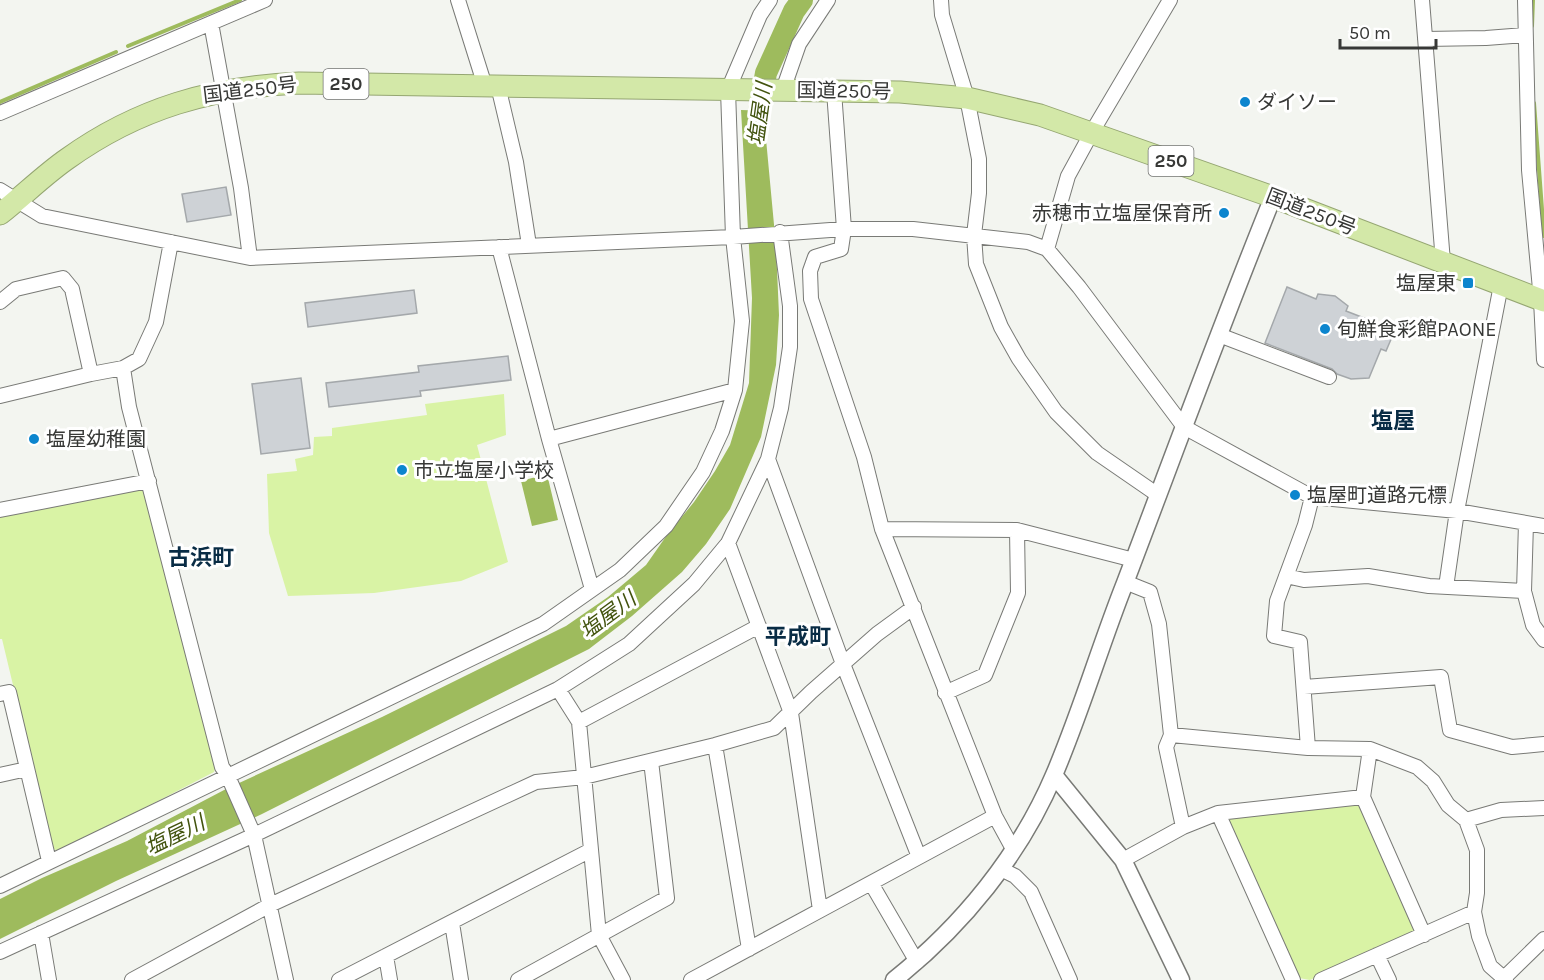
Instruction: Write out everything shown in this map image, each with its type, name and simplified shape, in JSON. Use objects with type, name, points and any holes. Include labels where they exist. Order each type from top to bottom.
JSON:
[{"type":"highway","name":"国道250号","points":[[5,202],[112,130],[166,106],[223,90],[246,87],[298,83],[912,93],[967,98],[1040,115],[1092,132],[1273,197],[1543,300]]},
{"type":"street","points":[[0,113],[265,0]]},
{"type":"street","points":[[458,0],[491,86],[516,162],[529,245]]},
{"type":"street","points":[[0,886],[227,774],[543,624],[620,570],[666,526],[703,472],[722,431],[735,390],[742,321],[733,237],[728,90],[746,47],[770,0]]},
{"type":"street","points":[[783,90],[799,44],[828,0]]},
{"type":"street","points":[[941,0],[942,15],[967,98],[979,159],[979,193],[974,235],[976,264],[1001,327],[1048,403],[1096,453],[1158,495]]},
{"type":"street","points":[[1047,249],[1068,176],[1170,0]]},
{"type":"street","points":[[1422,0],[1443,262]]},
{"type":"street","points":[[1525,0],[1529,170],[1543,300],[1544,360]]},
{"type":"street","points":[[211,23],[241,188],[250,258]]},
{"type":"street","points":[[1425,39],[1525,35]]},
{"type":"street","points":[[834,91],[844,229],[841,249],[815,257],[810,272],[811,299],[864,457],[882,530],[995,816],[1013,849]]},
{"type":"street","points":[[894,980],[917,962],[956,924],[1002,868],[1032,819],[1054,776],[1125,582],[1273,197]]},
{"type":"street","points":[[5,202],[42,216],[250,258],[733,237],[844,229],[914,229],[1028,242],[1047,249],[1079,287],[1184,427],[1312,496],[1457,511],[1544,526]]},
{"type":"street","points":[[0,952],[254,835],[558,689],[629,644],[694,584],[728,543],[768,459],[781,408],[790,347],[790,306],[780,232]]},
{"type":"street","points":[[0,396],[123,368],[139,359],[156,322],[171,243]]},
{"type":"street","points":[[500,247],[549,439],[592,590]]},
{"type":"street","points":[[0,302],[16,289],[63,278],[72,289],[91,374]]},
{"type":"street","points":[[1446,587],[1457,511],[1501,285]]},
{"type":"street","points":[[1219,335],[1329,377]]},
{"type":"street","points":[[123,368],[129,407],[222,767],[254,835],[286,980]]},
{"type":"street","points":[[549,439],[735,390]]},
{"type":"street","points":[[768,459],[843,664],[920,857]]},
{"type":"street","points":[[0,510],[149,481]]},
{"type":"street","points":[[1308,748],[1300,642],[1274,636],[1277,602],[1305,525],[1312,496]]},
{"type":"street","points":[[1526,523],[1524,591],[1533,625],[1544,640]]},
{"type":"street","points":[[882,530],[1017,530],[1134,560]]},
{"type":"street","points":[[945,693],[985,675],[1018,593],[1017,530]]},
{"type":"street","points":[[728,543],[790,713],[820,910]]},
{"type":"street","points":[[1286,576],[1304,580],[1368,576],[1446,587],[1524,591]]},
{"type":"street","points":[[1125,582],[1150,592],[1159,624],[1171,735],[1166,747],[1183,827]]},
{"type":"street","points":[[132,980],[270,905],[536,782],[584,777],[774,728],[810,692],[877,634],[914,607]]},
{"type":"street","points":[[579,722],[759,626]]},
{"type":"street","points":[[1304,687],[1441,677],[1450,730],[1512,747],[1544,744]]},
{"type":"street","points":[[558,689],[579,722],[599,935],[623,980]]},
{"type":"street","points":[[0,694],[9,692],[49,861]]},
{"type":"street","points":[[1171,735],[1308,748],[1370,749],[1417,767],[1433,781],[1448,805],[1466,820],[1477,850],[1477,893],[1474,912],[1479,936],[1490,966],[1504,979],[1544,939]]},
{"type":"street","points":[[715,745],[749,949]]},
{"type":"street","points":[[1370,749],[1363,797],[1424,934]]},
{"type":"street","points":[[518,980],[668,898],[651,760]]},
{"type":"street","points":[[0,775],[27,769]]},
{"type":"street","points":[[1054,776],[1123,860],[1181,980]]},
{"type":"street","points":[[1123,860],[1183,827],[1218,813],[1363,797]]},
{"type":"street","points":[[1466,820],[1501,810],[1544,808]]},
{"type":"street","points":[[1218,813],[1293,980]]},
{"type":"street","points":[[691,980],[995,816]]},
{"type":"street","points":[[339,980],[452,924],[591,850]]},
{"type":"street","points":[[1002,868],[1015,876],[1031,892],[1070,980]]},
{"type":"street","points":[[871,883],[917,962]]},
{"type":"street","points":[[1321,980],[1474,912]]},
{"type":"street","points":[[452,924],[461,980]]},
{"type":"street","points":[[41,933],[49,980]]},
{"type":"street","points":[[1377,955],[1389,980]]},
{"type":"street","points":[[386,956],[390,980]]},
{"type":"shaded area","points":[[504,394],[506,435],[477,445],[508,562],[461,581],[374,593],[288,596],[269,533],[267,474],[297,471],[295,459],[313,455],[314,437],[332,436],[332,428],[427,415],[425,404]]},
{"type":"shaded area","points":[[143,488],[217,762],[214,772],[59,852],[52,848],[2,639],[0,639],[0,515]]},
{"type":"shaded area","points":[[1356,802],[1362,806],[1416,925],[1415,932],[1310,980],[1299,978],[1228,822],[1232,815]]},
{"type":"water","points":[[741,110],[769,111],[766,139],[776,246],[779,315],[776,365],[761,437],[730,509],[706,544],[682,572],[632,616],[589,649],[262,814],[116,881],[0,939],[0,899],[127,841],[226,789],[382,717],[566,626],[608,597],[646,565],[694,502],[730,445],[749,383],[752,298]]},
{"type":"water","points":[[547,474],[558,520],[532,526],[521,481]]},
{"type":"building","points":[[226,187],[231,215],[187,222],[182,194]]},
{"type":"building","points":[[1287,287],[1316,299],[1318,294],[1335,296],[1348,306],[1346,311],[1395,330],[1386,351],[1381,349],[1369,378],[1351,379],[1337,374],[1332,369],[1265,343]]},
{"type":"building","points":[[414,290],[417,313],[308,327],[305,303]]},
{"type":"building","points":[[508,356],[511,380],[420,391],[421,396],[329,407],[326,383],[419,372],[418,366]]},
{"type":"building","points":[[301,378],[310,448],[261,454],[252,384]]},
{"type":"waterway","points":[[128,46],[240,0]]},
{"type":"waterway","name":"塩屋川","points":[[754,139],[766,73],[794,11],[802,0]]},
{"type":"waterway","points":[[1532,26],[1533,0]]},
{"type":"waterway","points":[[0,102],[116,52]]},
{"type":"waterway","points":[[1534,103],[1544,236]]},
{"type":"place","name":"ダイソー","points":[[1245,102]]},
{"type":"place","name":"赤穂市立塩屋保育所","points":[[1224,213]]},
{"type":"place","name":"塩屋東","points":[[1468,283]]},
{"type":"place","name":"旬鮮食彩館PAONE","points":[[1325,329]]},
{"type":"place","name":"塩屋幼稚園","points":[[34,439]]},
{"type":"place","name":"市立塩屋小学校","points":[[402,470]]},
{"type":"place","name":"塩屋町道路元標","points":[[1295,495]]},
{"type":"district","name":"塩屋","points":[[1393,421]]},
{"type":"district","name":"古浜町","points":[[201,558]]},
{"type":"district","name":"平成町","points":[[798,637]]}]
